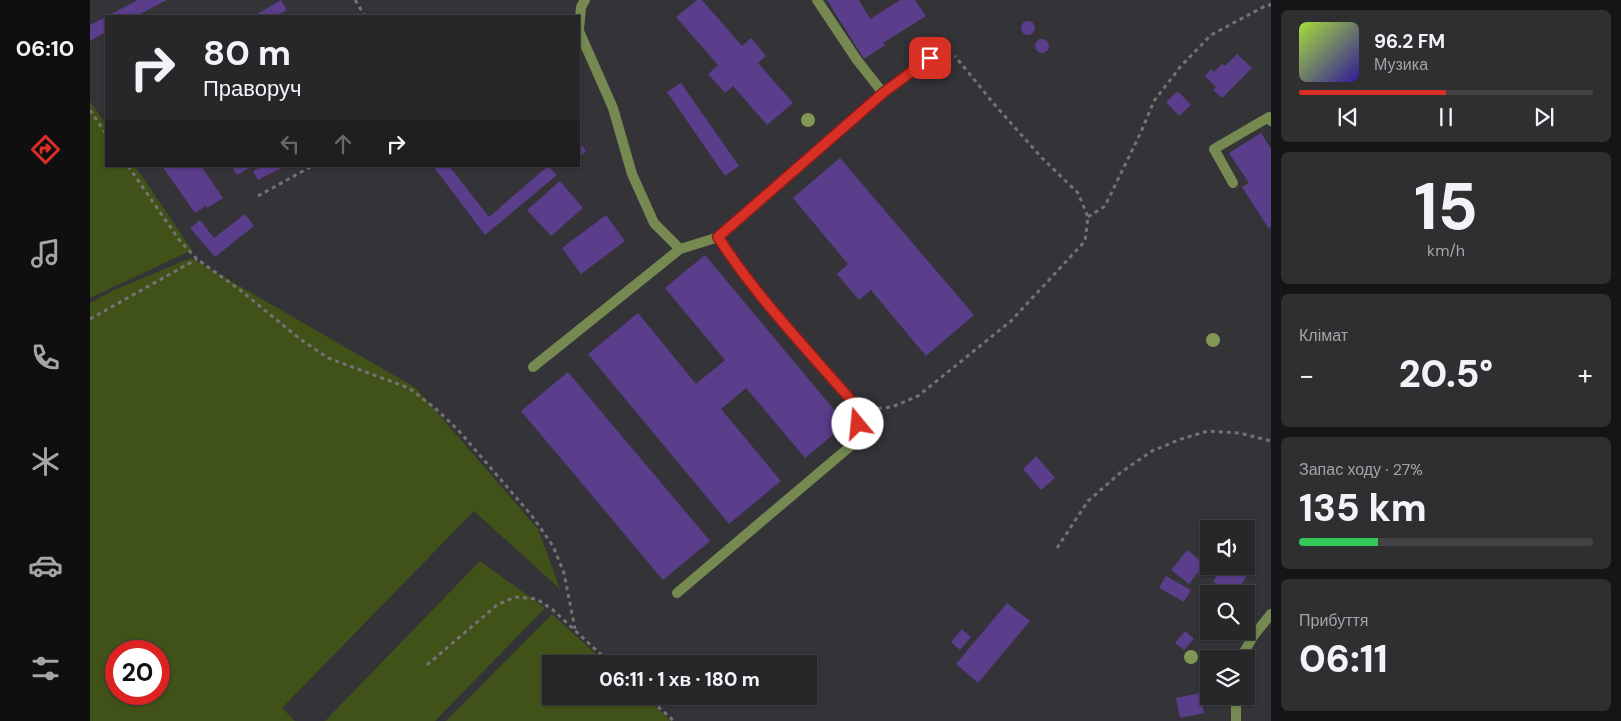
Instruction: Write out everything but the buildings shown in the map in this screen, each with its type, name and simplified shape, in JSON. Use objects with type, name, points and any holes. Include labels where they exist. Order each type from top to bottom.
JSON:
[{"type":"street","points":[[580,18],[581,6],[585,0]]},
{"type":"street","points":[[817,0],[857,60],[883,93]]},
{"type":"street","points":[[580,33],[613,108],[632,174],[654,223],[680,249]]},
{"type":"street","points":[[533,367],[680,249],[718,237],[883,93],[946,46]]},
{"type":"street","points":[[1233,183],[1214,149],[1269,117],[1271,121]]},
{"type":"street","points":[[677,593],[854,444],[858,424],[856,406],[759,293],[718,237]]},
{"type":"street","points":[[1245,650],[1254,635],[1271,614]]},
{"type":"street","points":[[1236,705],[1236,721]]},
{"type":"path","points":[[354,0],[364,15]]},
{"type":"path","points":[[1088,217],[1105,206],[1154,101],[1181,66],[1211,35],[1271,5]]},
{"type":"path","points":[[856,406],[866,410],[892,407],[918,396],[1012,321],[1085,241],[1088,217],[1078,193],[1042,158],[946,46]]},
{"type":"path","points":[[90,110],[105,132]]},
{"type":"path","points":[[129,167],[180,240],[197,259],[240,290],[300,339],[328,358],[408,388],[436,409],[459,431],[532,516],[553,546],[564,573],[575,629]]},
{"type":"path","points":[[258,196],[310,167]]},
{"type":"path","points":[[90,319],[197,259]]},
{"type":"path","points":[[1057,548],[1088,501],[1120,473],[1152,452],[1181,439],[1208,432],[1240,433],[1271,441]]},
{"type":"path","points":[[427,665],[497,605],[514,597],[537,599],[575,629],[602,655]]},
{"type":"path","points":[[656,705],[674,721]]},
{"type":"green space","points":[[90,101],[105,124],[105,167],[136,167],[192,250],[90,298]]},
{"type":"green space","points":[[191,258],[416,388],[538,529],[560,589],[474,511],[282,708],[295,721],[90,721],[90,303],[114,290]]},
{"type":"green space","points":[[480,561],[545,608],[435,721],[325,721]]},
{"type":"green space","points":[[552,614],[597,655],[542,655],[542,705],[654,705],[671,721],[446,721]]},
{"type":"route","points":[[858,424],[856,406],[759,293],[718,237],[883,93],[930,58]]}]
